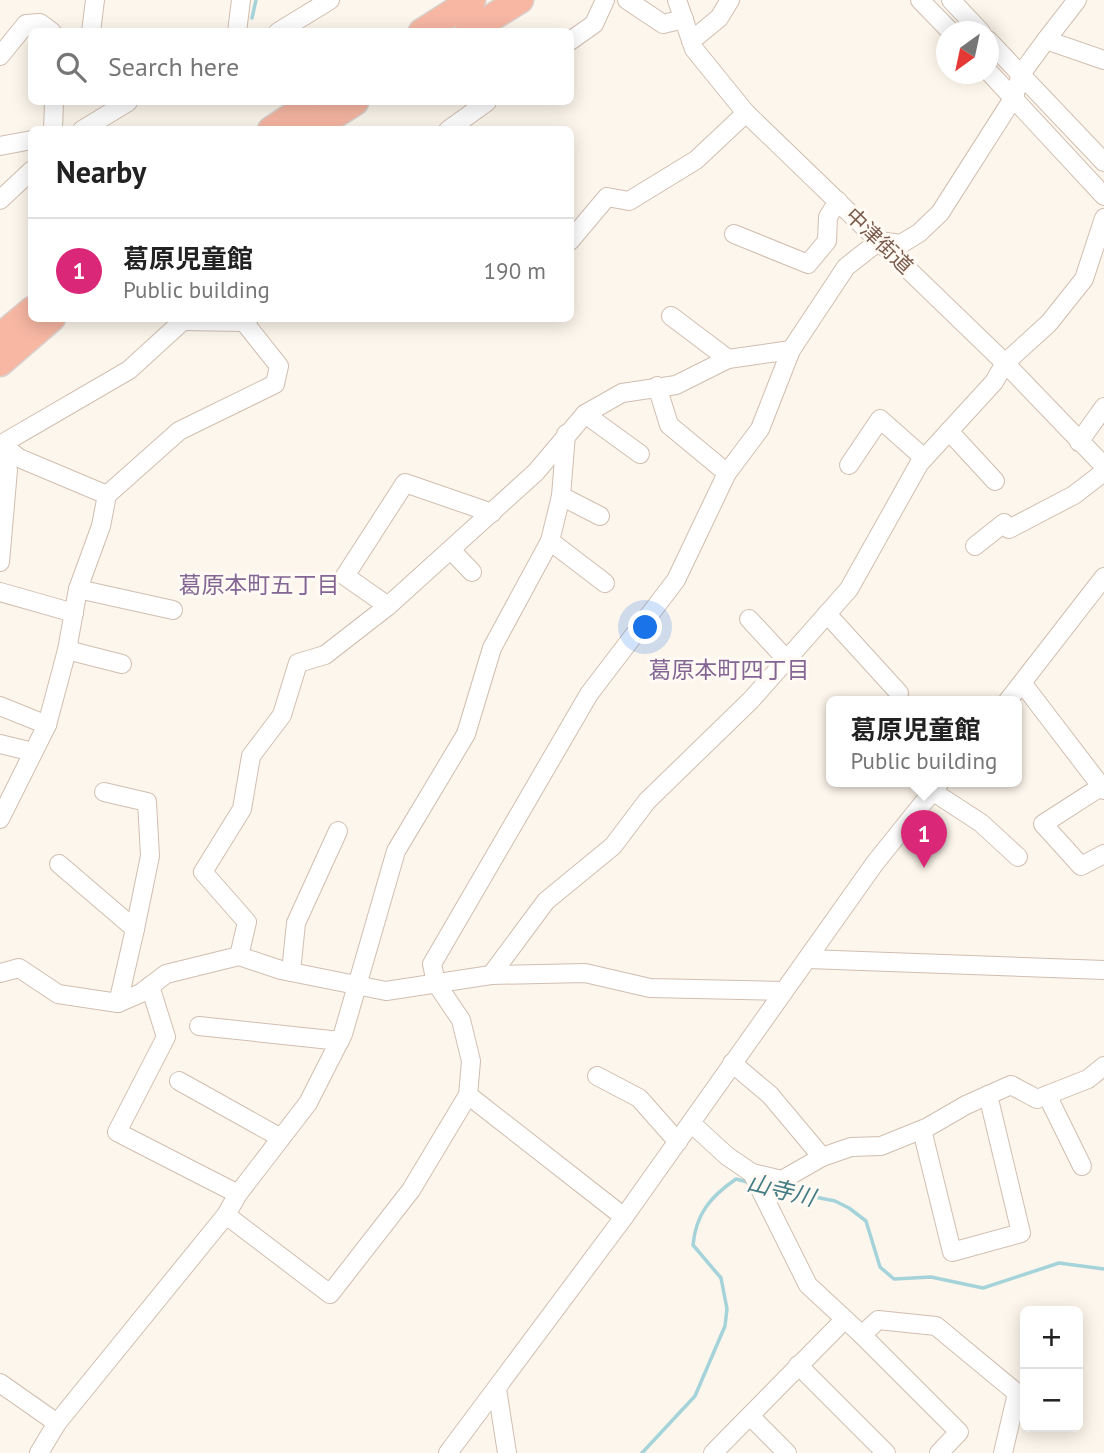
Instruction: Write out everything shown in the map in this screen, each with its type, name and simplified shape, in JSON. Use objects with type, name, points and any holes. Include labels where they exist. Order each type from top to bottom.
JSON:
[{"type":"highway","points":[[428,28],[472,0]]},
{"type":"highway","points":[[474,28],[520,0]]},
{"type":"highway","points":[[277,126],[308,105]]},
{"type":"highway","points":[[317,126],[350,105]]},
{"type":"highway","points":[[0,337],[28,313]]},
{"type":"highway","points":[[0,363],[47,322]]},
{"type":"street","points":[[92,28],[95,0]]},
{"type":"street","points":[[238,28],[241,0]]},
{"type":"street","points":[[284,28],[330,0]]},
{"type":"street","points":[[574,38],[594,24],[606,0]]},
{"type":"street","points":[[627,0],[663,24],[684,19]]},
{"type":"street","name":"中津街道","points":[[677,0],[691,41],[746,113],[1005,363],[1104,466]]},
{"type":"street","points":[[691,41],[719,18],[730,0]]},
{"type":"street","points":[[920,0],[940,21]]},
{"type":"street","points":[[951,0],[971,21]]},
{"type":"street","points":[[226,1214],[330,1294],[411,1190],[468,1095],[471,1060],[461,1020],[436,983],[432,964],[453,923],[589,694],[676,580],[727,472],[760,429],[791,350],[846,267],[879,240],[901,244],[919,233],[940,214],[1014,97],[1021,74],[1077,0]]},
{"type":"street","points":[[0,56],[26,24],[40,23],[47,28]]},
{"type":"street","points":[[1046,40],[1104,60]]},
{"type":"street","points":[[999,51],[1104,162]]},
{"type":"street","points":[[999,81],[1104,196]]},
{"type":"street","points":[[53,126],[54,105]]},
{"type":"street","points":[[89,126],[123,105]]},
{"type":"street","points":[[454,126],[483,105]]},
{"type":"street","points":[[574,236],[607,198],[629,201],[696,160],[746,113]]},
{"type":"street","points":[[0,146],[28,141]]},
{"type":"street","points":[[0,200],[28,174]]},
{"type":"street","points":[[734,234],[808,264],[827,241],[828,218],[838,201]]},
{"type":"street","points":[[491,975],[546,901],[613,845],[647,801],[751,700],[849,589],[925,458],[994,382],[1005,363],[1049,323],[1084,279],[1104,218]]},
{"type":"street","points":[[671,316],[728,359]]},
{"type":"street","points":[[1,444],[129,370],[182,322]]},
{"type":"street","points":[[0,819],[4,799],[47,725],[68,650],[78,589],[101,526],[107,495],[178,431],[275,384],[279,366],[248,322]]},
{"type":"street","points":[[239,956],[247,922],[203,872],[242,810],[251,756],[282,715],[298,663],[325,655],[388,607],[536,472],[585,414],[622,393],[657,386],[676,386],[728,359],[791,350]]},
{"type":"street","points":[[657,386],[669,425],[727,472]]},
{"type":"street","points":[[1079,442],[1104,407]]},
{"type":"street","points":[[585,414],[640,454]]},
{"type":"street","points":[[849,465],[880,419],[925,458]]},
{"type":"street","points":[[949,431],[995,481]]},
{"type":"street","points":[[39,1453],[57,1423],[226,1214],[238,1194],[308,1103],[340,1041],[358,988],[371,932],[396,851],[466,734],[492,648],[550,541],[561,496],[566,434]]},
{"type":"street","points":[[1,444],[19,458],[107,495]]},
{"type":"street","points":[[0,562],[8,470],[1,444]]},
{"type":"street","points":[[975,546],[1004,523],[1009,529],[1074,495],[1104,472]]},
{"type":"street","points":[[388,607],[345,576],[405,483],[492,513]]},
{"type":"street","points":[[561,496],[600,516]]},
{"type":"street","points":[[550,541],[605,583]]},
{"type":"street","points":[[451,550],[472,572]]},
{"type":"street","points":[[1012,696],[1104,577]]},
{"type":"street","points":[[78,589],[173,610]]},
{"type":"street","points":[[0,592],[74,613]]},
{"type":"street","points":[[827,614],[899,693]]},
{"type":"street","points":[[749,619],[787,660]]},
{"type":"street","points":[[68,650],[122,664]]},
{"type":"street","points":[[1023,684],[1103,788],[1043,824],[1081,866],[1104,854]]},
{"type":"street","points":[[0,706],[47,725]]},
{"type":"street","points":[[0,744],[33,752]]},
{"type":"street","points":[[448,1453],[624,1217],[874,863],[936,787],[1018,857]]},
{"type":"street","points":[[104,792],[147,802],[150,856],[118,1003]]},
{"type":"street","points":[[291,972],[296,923],[338,831]]},
{"type":"street","points":[[59,864],[135,929]]},
{"type":"street","points":[[0,973],[19,968],[58,994],[118,1003],[166,974],[239,956],[291,972],[386,992],[491,975],[585,973],[650,988],[784,991]]},
{"type":"street","points":[[808,958],[1104,970]]},
{"type":"street","points":[[150,986],[166,1037],[117,1132],[238,1194]]},
{"type":"street","points":[[198,1026],[340,1041]]},
{"type":"street","points":[[732,1063],[770,1095],[822,1157]]},
{"type":"street","points":[[691,1123],[727,1156],[753,1174],[782,1180],[822,1157],[851,1147],[881,1146],[922,1130],[1011,1085],[1037,1099],[1088,1079],[1104,1066]]},
{"type":"street","points":[[597,1076],[639,1098],[678,1142]]},
{"type":"street","points":[[179,1081],[281,1138]]},
{"type":"street","points":[[468,1095],[624,1217]]},
{"type":"street","points":[[1047,1095],[1082,1166]]},
{"type":"street","points":[[922,1130],[952,1252],[1021,1233],[988,1096]]},
{"type":"street","points":[[753,1174],[808,1286],[862,1335],[959,1432],[939,1453]]},
{"type":"street","points":[[713,1453],[844,1320]]},
{"type":"street","points":[[862,1335],[878,1320],[936,1326],[1017,1393],[1003,1453]]},
{"type":"street","points":[[798,1366],[886,1453]]},
{"type":"street","points":[[0,1383],[57,1423]]},
{"type":"street","points":[[497,1389],[507,1453]]},
{"type":"street","points":[[750,1416],[787,1453]]},
{"type":"waterway","points":[[252,18],[256,0]]},
{"type":"waterway","name":"山寺川","points":[[642,1453],[695,1396],[725,1326],[727,1309],[721,1278],[693,1245],[697,1224],[712,1200],[736,1179],[751,1183]]},
{"type":"waterway","name":"山寺川","points":[[765,1187],[835,1201],[849,1208],[866,1221],[880,1267],[894,1279],[931,1277],[983,1288],[1059,1263],[1104,1269]]},
{"type":"place","name":"葛原児童館","points":[[924,868]]},
{"type":"district","name":"葛原本町五丁目","points":[[259,585]]},
{"type":"district","name":"葛原本町四丁目","points":[[729,670]]}]
